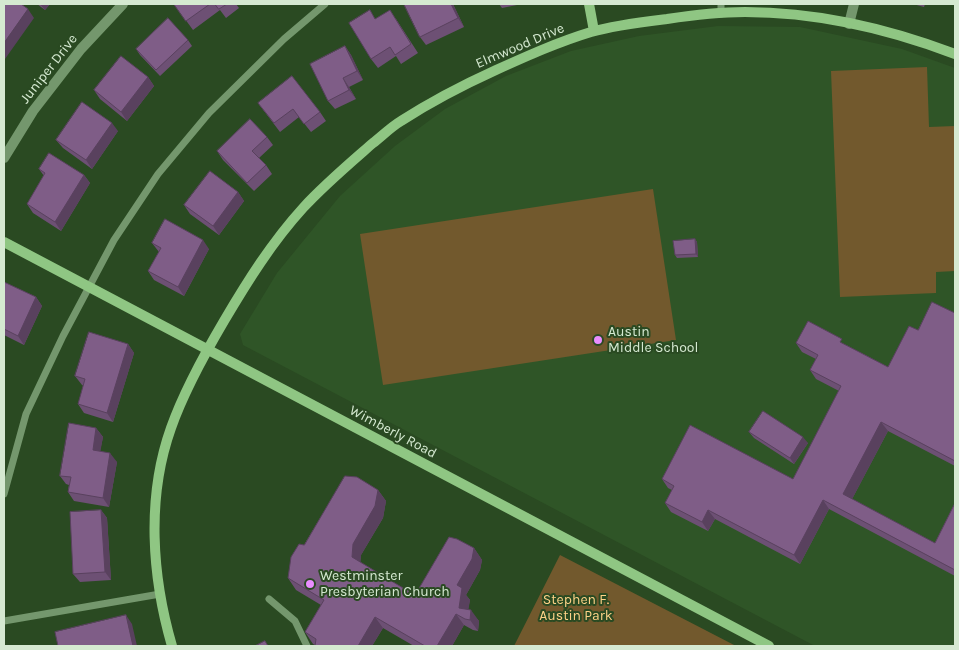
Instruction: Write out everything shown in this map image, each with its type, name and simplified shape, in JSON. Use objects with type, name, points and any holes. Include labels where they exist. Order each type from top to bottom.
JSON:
[{"type":"main road","points":[[589,4],[594,31]]},
{"type":"main road","name":"Elmwood Drive","points":[[172,646],[160,594],[155,557],[155,512],[162,460],[170,429],[188,387],[239,297],[274,244],[303,208],[350,162],[398,123],[461,87],[549,46],[594,31],[721,9],[800,16],[848,24],[913,38],[955,54]]},
{"type":"main road","name":"Wimberly Road","points":[[4,242],[769,646]]},
{"type":"street","name":"Juniper Drive","points":[[4,158],[33,111],[81,49],[123,4]]},
{"type":"street","points":[[848,24],[854,4]]},
{"type":"lane","points":[[4,494],[26,414],[63,336],[114,240],[158,174],[209,113],[278,46],[325,4]]},
{"type":"lane","points":[[4,621],[160,594]]},
{"type":"lane","points":[[269,599],[295,621],[307,646]]},
{"type":"shaded area","name":"Austin Middle School","points":[[718,26],[800,27],[902,49],[955,68],[955,646],[815,646],[243,345],[240,334],[277,273],[340,196],[395,146],[445,109],[506,76],[571,51],[639,36]]},
{"type":"green space","points":[[927,67],[929,127],[955,126],[955,271],[936,272],[936,293],[840,297],[831,71]]},
{"type":"green space","points":[[653,189],[676,340],[383,385],[360,234]]},
{"type":"green space","name":"Stephen F. Austin Park","points":[[560,555],[736,646],[514,646]]},
{"type":"building","points":[[4,4],[21,4],[28,9],[4,43]]},
{"type":"building","points":[[174,4],[210,4],[186,21]]},
{"type":"building","points":[[215,4],[227,4],[219,9]]},
{"type":"building","points":[[404,4],[451,4],[458,18],[420,37]]},
{"type":"building","points":[[370,10],[375,19],[390,10],[411,44],[395,55],[390,47],[371,59],[349,23]]},
{"type":"building","points":[[168,18],[188,40],[156,70],[136,49]]},
{"type":"building","points":[[345,46],[357,71],[343,78],[349,90],[328,101],[310,64]]},
{"type":"building","points":[[121,56],[148,77],[121,112],[94,90]]},
{"type":"building","points":[[292,76],[320,112],[304,124],[293,109],[274,123],[258,103]]},
{"type":"building","points":[[82,102],[112,123],[86,160],[56,140]]},
{"type":"building","points":[[250,119],[267,137],[252,151],[266,165],[247,183],[217,151]]},
{"type":"building","points":[[49,153],[84,175],[55,222],[27,204],[45,173],[39,169]]},
{"type":"building","points":[[210,171],[238,192],[213,226],[184,205]]},
{"type":"building","points":[[165,219],[203,240],[178,287],[148,271],[161,248],[152,243]]},
{"type":"building","points":[[695,239],[696,254],[675,255],[673,241]]},
{"type":"building","points":[[4,282],[36,297],[18,336],[4,329]]},
{"type":"building","points":[[932,302],[955,313],[955,461],[881,422],[843,494],[935,543],[955,503],[955,570],[823,500],[794,555],[708,510],[702,522],[665,503],[674,486],[662,479],[690,425],[793,479],[841,386],[810,370],[818,355],[796,343],[808,321],[842,339],[840,342],[888,367],[909,326],[918,330]]},
{"type":"building","points":[[89,332],[128,344],[107,413],[78,404],[85,379],[75,376]]},
{"type":"building","points":[[763,411],[803,437],[790,458],[749,432]]},
{"type":"building","points":[[69,423],[96,428],[93,450],[110,453],[103,498],[68,492],[71,477],[60,476]]},
{"type":"building","points":[[345,476],[357,477],[378,490],[375,506],[353,544],[352,557],[403,588],[418,590],[449,537],[474,548],[472,559],[457,585],[462,588],[459,608],[471,610],[470,620],[456,614],[437,646],[425,646],[375,617],[358,646],[315,646],[316,639],[305,632],[324,600],[288,578],[291,557],[299,544],[304,545]]},
{"type":"building","points":[[101,510],[105,572],[73,574],[70,512]]},
{"type":"building","points":[[126,615],[133,646],[58,646],[55,632]]},
{"type":"building","points":[[265,641],[268,646],[255,646]]},
{"type":"place","name":"Austin Middle School","points":[[598,340]]},
{"type":"place","name":"Westminster Presbyterian Church","points":[[310,584]]}]
